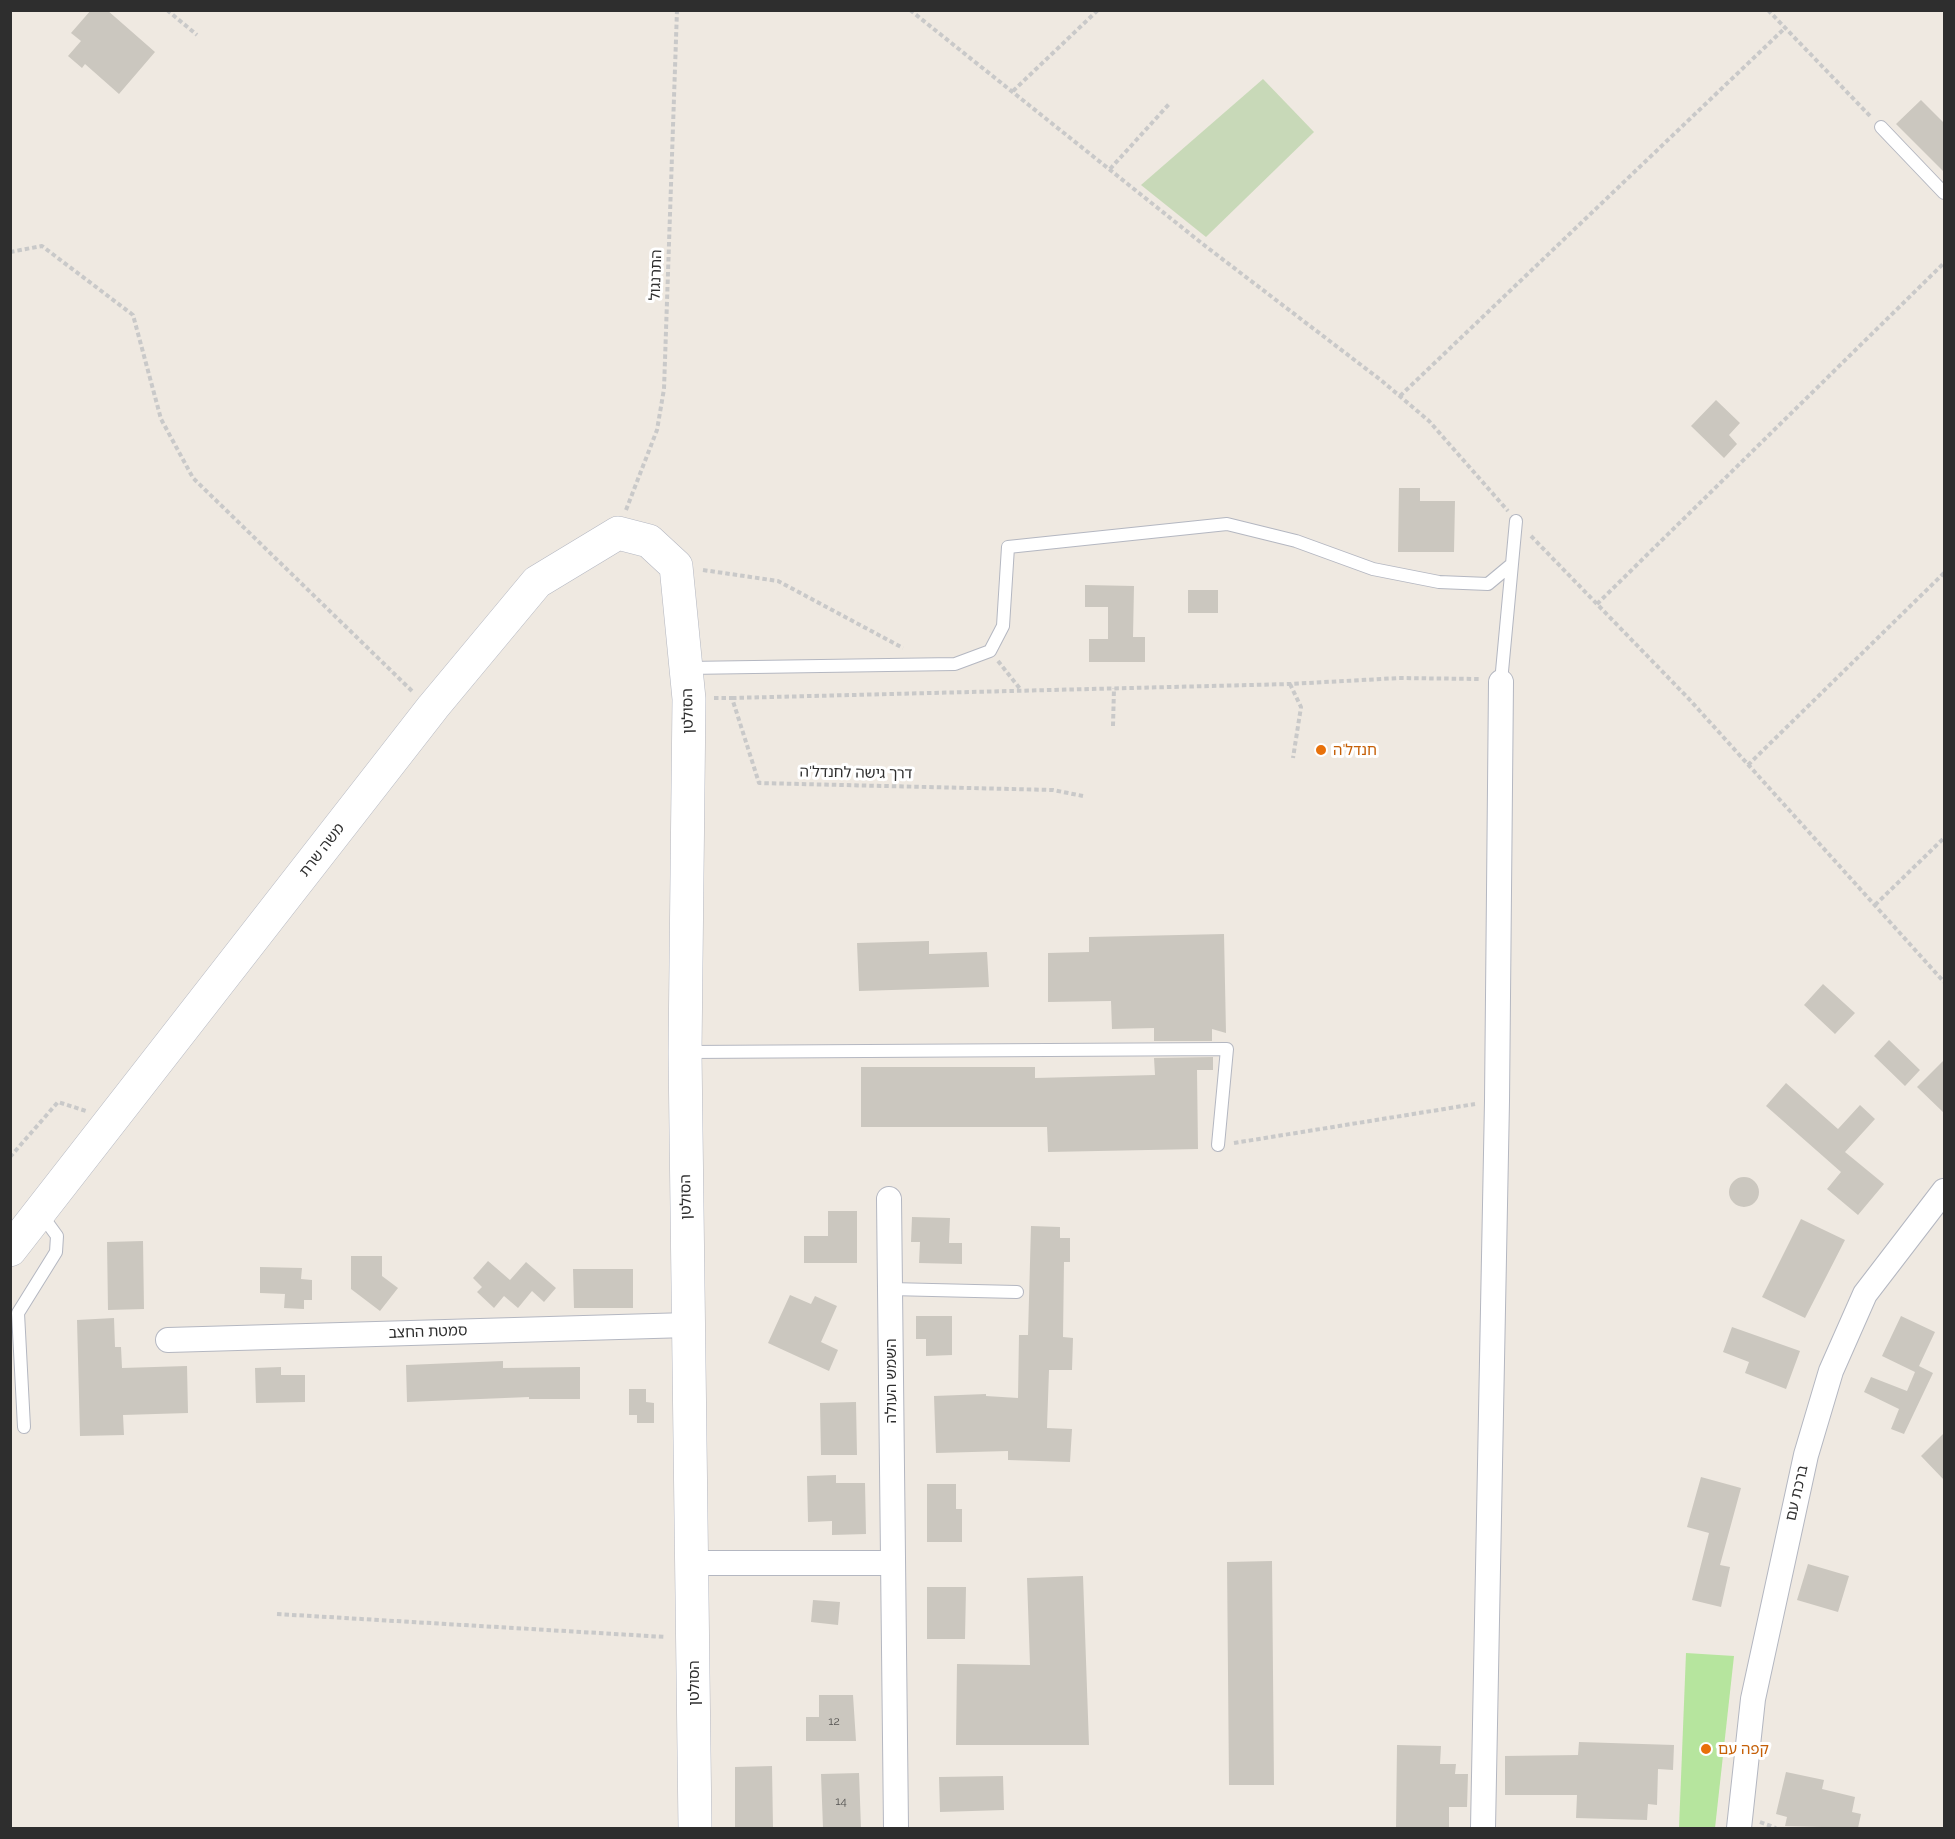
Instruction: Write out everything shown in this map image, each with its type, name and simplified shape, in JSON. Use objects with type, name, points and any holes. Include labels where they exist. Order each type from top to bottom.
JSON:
[{"type":"street","points":[[618,533],[649,541],[676,566]]},
{"type":"street","name":"משה שרת","points":[[10,1250],[421,722],[537,582],[618,533]]},
{"type":"street","name":"הסולטן","points":[[676,566],[687,684],[685,1052],[695,1828]]},
{"type":"street","points":[[1483,1828],[1497,1101],[1501,682]]},
{"type":"street","name":"ברכת עם","points":[[1739,1828],[1753,1699],[1806,1455],[1831,1371],[1865,1294],[1944,1191]]},
{"type":"street","name":"השמש העולה","points":[[890,1199],[896,1828]]},
{"type":"street","name":"סמטת החצב","points":[[168,1340],[688,1325]]},
{"type":"street","points":[[692,1563],[892,1563]]},
{"type":"lane","points":[[1881,127],[1944,193]]},
{"type":"lane","points":[[1501,682],[1516,521]]},
{"type":"lane","points":[[687,684],[955,664],[990,651],[1003,626],[1008,547],[1227,524],[1296,541],[1373,569],[1439,582],[1488,584],[1512,564]]},
{"type":"lane","points":[[685,1052],[1227,1049],[1218,1145]]},
{"type":"lane","points":[[24,1427],[18,1314],[57,1252],[57,1236],[40,1212]]},
{"type":"lane","points":[[890,1289],[1017,1292]]},
{"type":"path","points":[[167,10],[197,35]]},
{"type":"path","name":"התרנגול","points":[[618,533],[657,430],[664,389],[677,10]]},
{"type":"path","points":[[910,10],[1400,396],[1429,422],[1516,521],[1748,765],[1944,982]]},
{"type":"path","points":[[1013,91],[1098,10]]},
{"type":"path","points":[[1768,10],[1881,127]]},
{"type":"path","points":[[1400,396],[1785,28]]},
{"type":"path","points":[[1110,169],[1170,103]]},
{"type":"path","points":[[10,252],[42,246],[133,315],[161,419],[194,478],[419,699],[421,722]]},
{"type":"path","points":[[1597,604],[1944,263]]},
{"type":"path","points":[[676,566],[778,581],[933,664]]},
{"type":"path","points":[[1748,765],[1944,573]]},
{"type":"path","points":[[990,651],[1021,690]]},
{"type":"path","points":[[687,684],[732,698],[1290,684],[1468,677],[1501,682]]},
{"type":"path","points":[[1290,684],[1301,707],[1293,758]]},
{"type":"path","points":[[1113,726],[1114,688]]},
{"type":"path","name":"דרך גישה לחנדל'ה","points":[[732,698],[759,783],[1053,790],[1083,796]]},
{"type":"path","points":[[1875,905],[1944,838]]},
{"type":"path","points":[[1218,1145],[1497,1101]]},
{"type":"path","points":[[10,1157],[58,1102],[112,1119]]},
{"type":"path","points":[[278,1614],[694,1639]]},
{"type":"green space","points":[[1263,79],[1314,132],[1206,237],[1141,185]]},
{"type":"green space","points":[[1686,1653],[1734,1656],[1715,1828],[1679,1828]]},
{"type":"building","points":[[91,10],[107,10],[155,52],[119,94],[85,64],[82,68],[68,56],[81,41],[71,33]]},
{"type":"building","points":[[1921,100],[1944,123],[1944,172],[1896,124]]},
{"type":"building","points":[[1716,400],[1740,423],[1729,435],[1737,444],[1724,458],[1691,426]]},
{"type":"building","points":[[1399,488],[1420,488],[1420,501],[1455,501],[1454,552],[1398,552]]},
{"type":"building","points":[[1085,585],[1134,586],[1133,637],[1145,637],[1145,662],[1089,662],[1089,639],[1108,639],[1108,607],[1085,607]]},
{"type":"building","points":[[1188,590],[1218,590],[1218,613],[1188,613]]},
{"type":"building","points":[[1224,934],[1226,1033],[1212,1029],[1212,1041],[1154,1041],[1154,1028],[1112,1029],[1111,1001],[1048,1002],[1048,953],[1089,952],[1089,937]]},
{"type":"building","points":[[929,941],[929,954],[987,952],[989,987],[859,991],[857,943]]},
{"type":"building","points":[[1823,984],[1855,1013],[1835,1034],[1804,1005]]},
{"type":"building","points":[[1889,1040],[1920,1070],[1905,1086],[1874,1056]]},
{"type":"building","points":[[1213,1057],[1213,1070],[1197,1070],[1198,1149],[1048,1152],[1047,1127],[861,1127],[861,1067],[1035,1067],[1035,1078],[1155,1075],[1154,1058]]},
{"type":"building","points":[[1944,1060],[1944,1113],[1917,1087]]},
{"type":"building","points":[[1786,1083],[1838,1129],[1860,1105],[1875,1119],[1845,1152],[1884,1184],[1858,1215],[1827,1189],[1841,1172],[1766,1106]]},
{"type":"building","points":[[1744,1177],[1750,1178],[1758,1186],[1758,1198],[1750,1206],[1744,1207],[1738,1206],[1730,1198],[1729,1192],[1730,1186],[1738,1178]]},
{"type":"building","points":[[828,1211],[857,1211],[857,1263],[804,1263],[804,1236],[828,1236]]},
{"type":"building","points":[[912,1217],[950,1218],[949,1243],[962,1243],[962,1264],[919,1263],[920,1242],[911,1242]]},
{"type":"building","points":[[1801,1219],[1845,1240],[1805,1318],[1762,1297]]},
{"type":"building","points":[[1031,1226],[1060,1227],[1060,1238],[1070,1238],[1070,1262],[1064,1262],[1063,1337],[1073,1338],[1072,1370],[1049,1370],[1047,1428],[1072,1429],[1070,1462],[1008,1460],[1008,1451],[936,1453],[934,1396],[986,1394],[986,1396],[1018,1398],[1019,1335],[1028,1335]]},
{"type":"building","points":[[143,1241],[144,1309],[108,1310],[107,1242]]},
{"type":"building","points":[[351,1256],[382,1256],[382,1276],[398,1288],[380,1311],[351,1289]]},
{"type":"building","points":[[488,1261],[510,1280],[526,1262],[556,1288],[544,1302],[532,1291],[518,1308],[504,1296],[494,1308],[477,1292],[482,1287],[473,1278]]},
{"type":"building","points":[[260,1267],[302,1268],[301,1279],[312,1280],[312,1300],[304,1300],[304,1309],[284,1308],[285,1294],[260,1293]]},
{"type":"building","points":[[573,1269],[633,1269],[633,1308],[574,1308]]},
{"type":"building","points":[[790,1295],[811,1304],[815,1296],[837,1306],[821,1342],[838,1350],[829,1371],[768,1343]]},
{"type":"building","points":[[916,1316],[952,1316],[952,1355],[926,1356],[926,1339],[916,1339]]},
{"type":"building","points":[[1901,1316],[1935,1332],[1919,1366],[1933,1373],[1904,1434],[1891,1429],[1899,1409],[1864,1392],[1871,1377],[1907,1391],[1915,1372],[1882,1356]]},
{"type":"building","points":[[114,1318],[115,1347],[121,1347],[122,1368],[187,1366],[188,1413],[123,1415],[124,1435],[80,1436],[77,1320]]},
{"type":"building","points":[[1732,1327],[1800,1351],[1786,1389],[1745,1373],[1749,1362],[1723,1352]]},
{"type":"building","points":[[503,1361],[503,1368],[580,1367],[580,1399],[529,1399],[529,1397],[407,1402],[406,1365]]},
{"type":"building","points":[[281,1367],[281,1375],[305,1375],[305,1402],[256,1403],[255,1368]]},
{"type":"building","points":[[629,1389],[646,1389],[646,1402],[654,1403],[654,1423],[637,1423],[637,1415],[629,1415]]},
{"type":"building","points":[[856,1402],[857,1455],[821,1455],[820,1403]]},
{"type":"building","points":[[1944,1433],[1944,1480],[1921,1456]]},
{"type":"building","points":[[836,1475],[836,1483],[865,1483],[866,1534],[832,1535],[832,1521],[808,1522],[807,1476]]},
{"type":"building","points":[[1701,1477],[1741,1488],[1720,1565],[1730,1567],[1721,1607],[1692,1600],[1709,1533],[1687,1527]]},
{"type":"building","points":[[927,1484],[956,1484],[956,1509],[962,1509],[962,1542],[927,1542]]},
{"type":"building","points":[[1272,1561],[1274,1785],[1229,1785],[1227,1562]]},
{"type":"building","points":[[1808,1564],[1849,1576],[1838,1612],[1797,1600]]},
{"type":"building","points":[[1083,1576],[1089,1745],[956,1745],[957,1664],[1030,1665],[1027,1578]]},
{"type":"building","points":[[927,1587],[966,1587],[965,1639],[927,1639]]},
{"type":"building","points":[[813,1600],[840,1602],[838,1625],[811,1622]]},
{"type":"building","points":[[819,1695],[853,1695],[856,1741],[806,1741],[806,1717],[819,1717]]},
{"type":"building","points":[[1579,1742],[1674,1745],[1673,1770],[1658,1769],[1657,1805],[1648,1804],[1647,1820],[1576,1818],[1577,1795],[1505,1795],[1505,1756],[1578,1755]]},
{"type":"building","points":[[1397,1745],[1441,1746],[1440,1764],[1456,1764],[1455,1774],[1468,1774],[1467,1807],[1449,1807],[1449,1828],[1396,1828]]},
{"type":"building","points":[[772,1766],[773,1828],[735,1828],[735,1767]]},
{"type":"building","points":[[1786,1772],[1824,1780],[1822,1789],[1855,1797],[1852,1812],[1861,1814],[1858,1828],[1785,1826],[1787,1817],[1776,1814]]},
{"type":"building","points":[[859,1773],[861,1828],[823,1828],[821,1774]]},
{"type":"building","points":[[1003,1776],[1004,1810],[940,1812],[939,1777]]},
{"type":"place","name":"חנדל'ה","points":[[1321,750]]},
{"type":"place","name":"קפה עם","points":[[1706,1749]]}]
